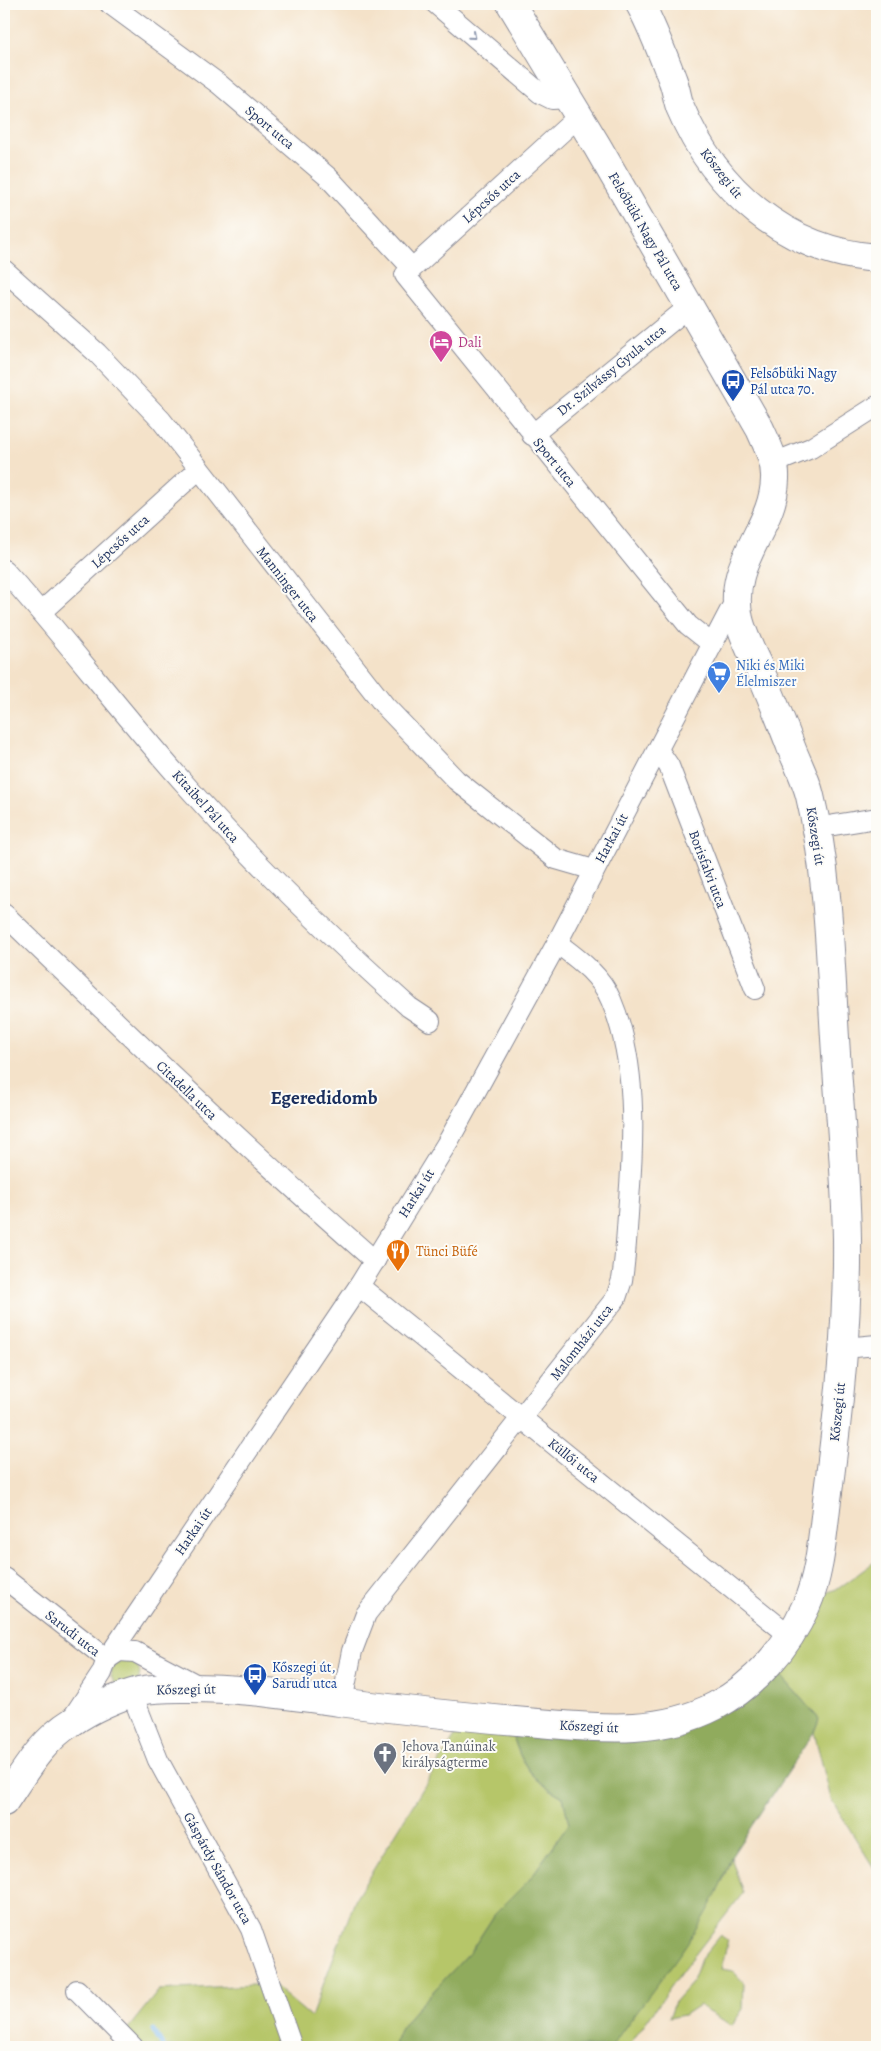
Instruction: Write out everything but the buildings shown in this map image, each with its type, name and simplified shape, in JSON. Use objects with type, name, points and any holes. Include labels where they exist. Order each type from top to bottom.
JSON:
[{"type":"main road","name":"Felsőbüki Nagy Pál utca","points":[[511,4],[760,428],[774,463]]},
{"type":"main road","name":"Kőszegi út","points":[[642,5],[673,83],[679,105],[693,135],[712,166],[738,196],[762,216],[797,236],[828,249],[877,258]]},
{"type":"main road","name":"Kőszegi út","points":[[70,1722],[133,1694],[202,1687],[245,1689],[342,1702],[546,1724],[590,1728],[640,1728],[682,1720],[716,1706],[740,1690],[762,1672],[789,1635],[806,1607],[813,1586],[818,1559],[832,1462],[844,1348],[846,1230],[827,919],[816,828],[809,790],[739,619],[737,584],[750,549],[768,510],[776,483],[774,463]]},
{"type":"main road","name":"Harkai út","points":[[4,1802],[37,1755],[70,1722]]},
{"type":"street","name":"Sport utca","points":[[110,4],[219,84],[328,177],[408,271],[532,435],[688,625],[712,644]]},
{"type":"street","points":[[436,4],[540,93],[573,108]]},
{"type":"street","name":"Lépcsős utca","points":[[408,271],[573,108]]},
{"type":"street","name":"Manninger utca","points":[[4,270],[96,353],[161,420],[385,706],[456,780],[556,859],[594,870]]},
{"type":"street","name":"Dr. Szilvássy Gyula utca","points":[[532,435],[690,306]]},
{"type":"street","points":[[774,463],[811,448],[877,406]]},
{"type":"street","name":"Lépcsős utca","points":[[42,612],[199,469]]},
{"type":"street","name":"Kitaibel Pál utca","points":[[4,570],[42,612],[184,784],[292,899],[403,1001],[430,1021]]},
{"type":"street","name":"Harkai út","points":[[70,1722],[104,1666],[359,1286],[449,1140],[557,943],[737,597]]},
{"type":"street","name":"Borisfalvi utca","points":[[658,750],[669,766],[755,989]]},
{"type":"street","points":[[816,828],[877,818]]},
{"type":"street","name":"Citadella utca","points":[[4,914],[208,1110],[375,1261]]},
{"type":"street","name":"Malomházi utca","points":[[342,1702],[352,1651],[366,1614],[616,1298],[622,1280],[633,1149],[631,1084],[622,1035],[611,999],[592,969],[557,943]]},
{"type":"street","name":"Küllői utca","points":[[359,1286],[789,1635]]},
{"type":"street","points":[[844,1348],[877,1345]]},
{"type":"street","name":"Sarudi utca","points":[[4,1578],[104,1666],[112,1654],[127,1650],[202,1687]]},
{"type":"street","points":[[104,1666],[102,1680],[111,1692],[133,1694],[145,1685],[148,1670],[141,1656]]},
{"type":"street","name":"Gáspárdy Sándor utca","points":[[133,1694],[158,1760],[251,1929],[292,2047]]},
{"type":"street","points":[[76,1990],[133,2047]]},
{"type":"green space","points":[[877,1560],[877,1873],[831,1799],[814,1732],[819,1719],[777,1671],[820,1595],[839,1588]]},
{"type":"green space","points":[[121,1659],[136,1665],[140,1672],[138,1681],[117,1685],[112,1678],[111,1671]]},
{"type":"green space","points":[[777,1671],[819,1719],[814,1732],[731,1857],[721,1883],[694,1933],[611,2047],[393,2047],[400,2030],[411,2015],[471,1951],[495,1914],[529,1880],[569,1824],[563,1797],[542,1783],[528,1769],[519,1752],[511,1728],[632,1736]]},
{"type":"green space","points":[[463,1723],[511,1728],[523,1761],[534,1777],[563,1797],[569,1824],[529,1880],[495,1914],[471,1951],[411,2015],[400,2030],[393,2047],[140,2047],[126,2031],[159,1990],[272,1984],[311,2017],[356,1898]]},
{"type":"green space","points":[[731,1857],[743,1893],[683,1970],[628,2047],[611,2047],[723,1880]]},
{"type":"green space","points":[[721,1935],[728,1940],[721,1969],[733,1971],[744,1983],[743,2009],[732,2025],[699,2005],[684,2015],[669,2018],[675,2001],[693,1981],[701,1959]]},
{"type":"waterway","points":[[153,2030],[163,2047]]},
{"type":"place","name":"Dali","points":[[441,363]]},
{"type":"place","name":"Felsőbüki Nagy Pál utca 70.","points":[[733,402]]},
{"type":"place","name":"Niki és Miki Élelmiszer","points":[[719,694]]},
{"type":"place","name":"Tünci Büfé","points":[[398,1272]]},
{"type":"place","name":"Kőszegi út, Sarudi utca","points":[[255,1696]]},
{"type":"place","name":"Jehova Tanúinak királyságterme","points":[[385,1775]]},
{"type":"district","name":"Egeredidomb","points":[[324,1097]]}]
